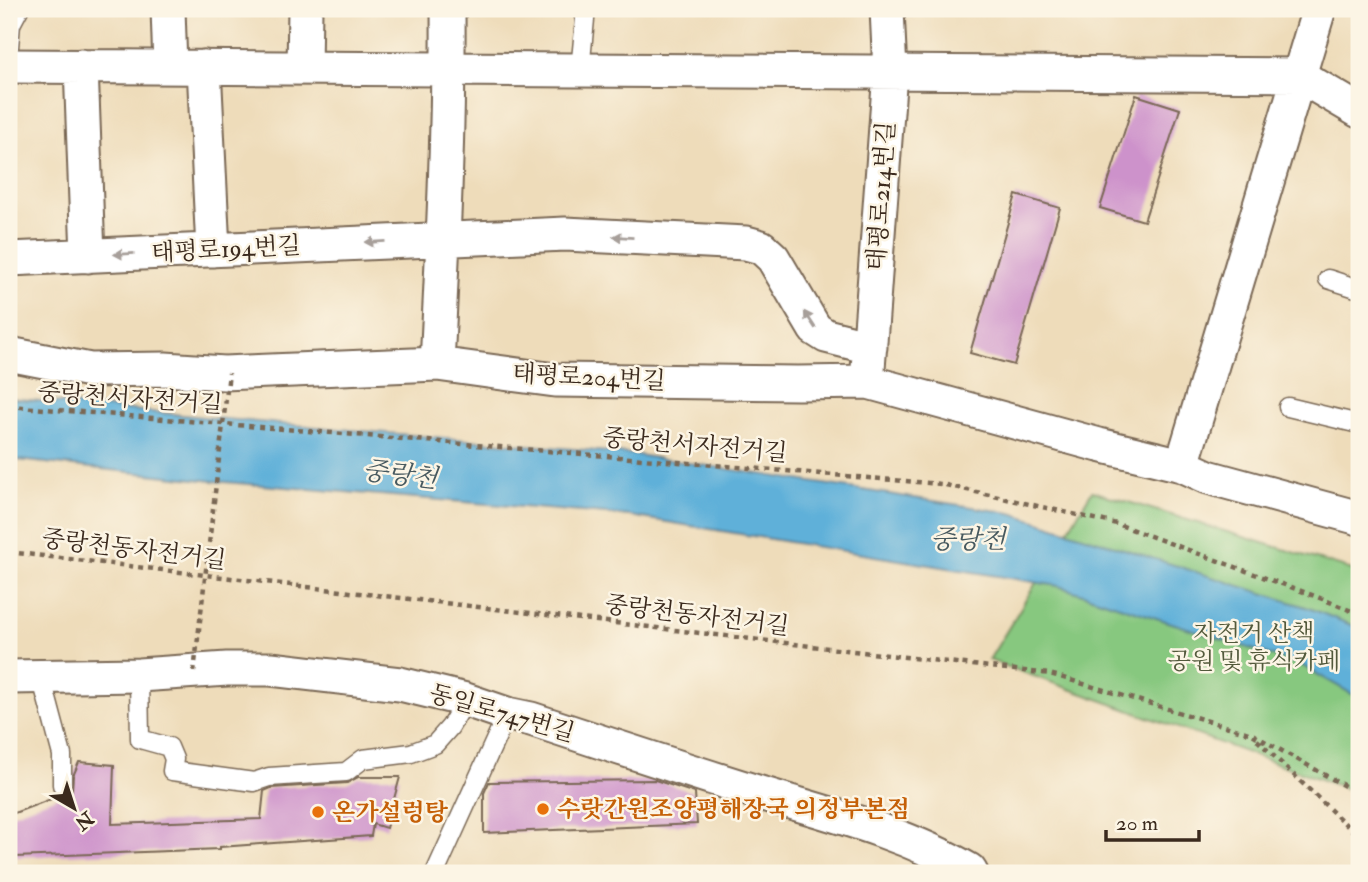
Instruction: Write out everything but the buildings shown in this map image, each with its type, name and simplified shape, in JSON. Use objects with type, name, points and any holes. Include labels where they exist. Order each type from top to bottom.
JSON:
[{"type":"street","points":[[168,9],[170,67]]},
{"type":"street","points":[[304,68],[305,9]]},
{"type":"street","points":[[437,364],[444,239],[448,9]]},
{"type":"street","name":"태평로214번길","points":[[868,382],[890,72],[887,9]]},
{"type":"street","points":[[1182,465],[1318,9]]},
{"type":"street","points":[[9,65],[1298,75],[1359,111]]},
{"type":"street","points":[[81,66],[88,256]]},
{"type":"street","points":[[204,67],[214,250]]},
{"type":"street","points":[[444,239],[565,234],[746,243],[761,247],[772,258],[815,329],[826,336],[870,347]]},
{"type":"street","name":"태평로194번길","points":[[9,259],[444,239]]},
{"type":"street","name":"태평로204번길","points":[[9,354],[90,370],[165,369],[229,373],[437,364],[555,380],[868,382],[1182,465],[1208,477],[1359,519]]},
{"type":"street","name":"동일로747번길","points":[[25,676],[139,675],[271,669],[400,684],[531,719],[851,820],[942,854],[971,873]]},
{"type":"lane","points":[[9,47],[11,24],[19,9]]},
{"type":"lane","points":[[580,70],[586,9]]},
{"type":"lane","points":[[1328,279],[1359,289]]},
{"type":"lane","points":[[1288,407],[1359,424]]},
{"type":"lane","points":[[139,675],[140,739],[169,747],[174,759],[172,771],[254,782],[270,777],[346,772],[363,759],[411,754],[435,744],[450,727],[466,700]]},
{"type":"lane","points":[[25,676],[62,755],[62,785]]},
{"type":"lane","points":[[435,873],[507,714]]},
{"type":"path","points":[[194,671],[229,373]]},
{"type":"path","name":"중랑천서자전거길","points":[[9,406],[942,484],[1117,524],[1359,614]]},
{"type":"path","name":"중랑천동자전거길","points":[[9,551],[1050,674],[1252,734],[1359,794]]},
{"type":"path","points":[[1252,734],[1359,837]]},
{"type":"green space","name":"자전거 산책 공원 및 휴식카페","points":[[1092,491],[1359,572],[1359,793],[989,660]]},
{"type":"water","name":"중랑천","points":[[9,398],[631,454],[1011,513],[1309,608],[1359,628],[1359,698],[1301,665],[1058,586],[630,516],[213,481],[9,459]]},
{"type":"place","name":"수랏간원조양평해장국 의정부본점","points":[[543,809]]},
{"type":"place","name":"온가설렁탕","points":[[318,812]]}]
